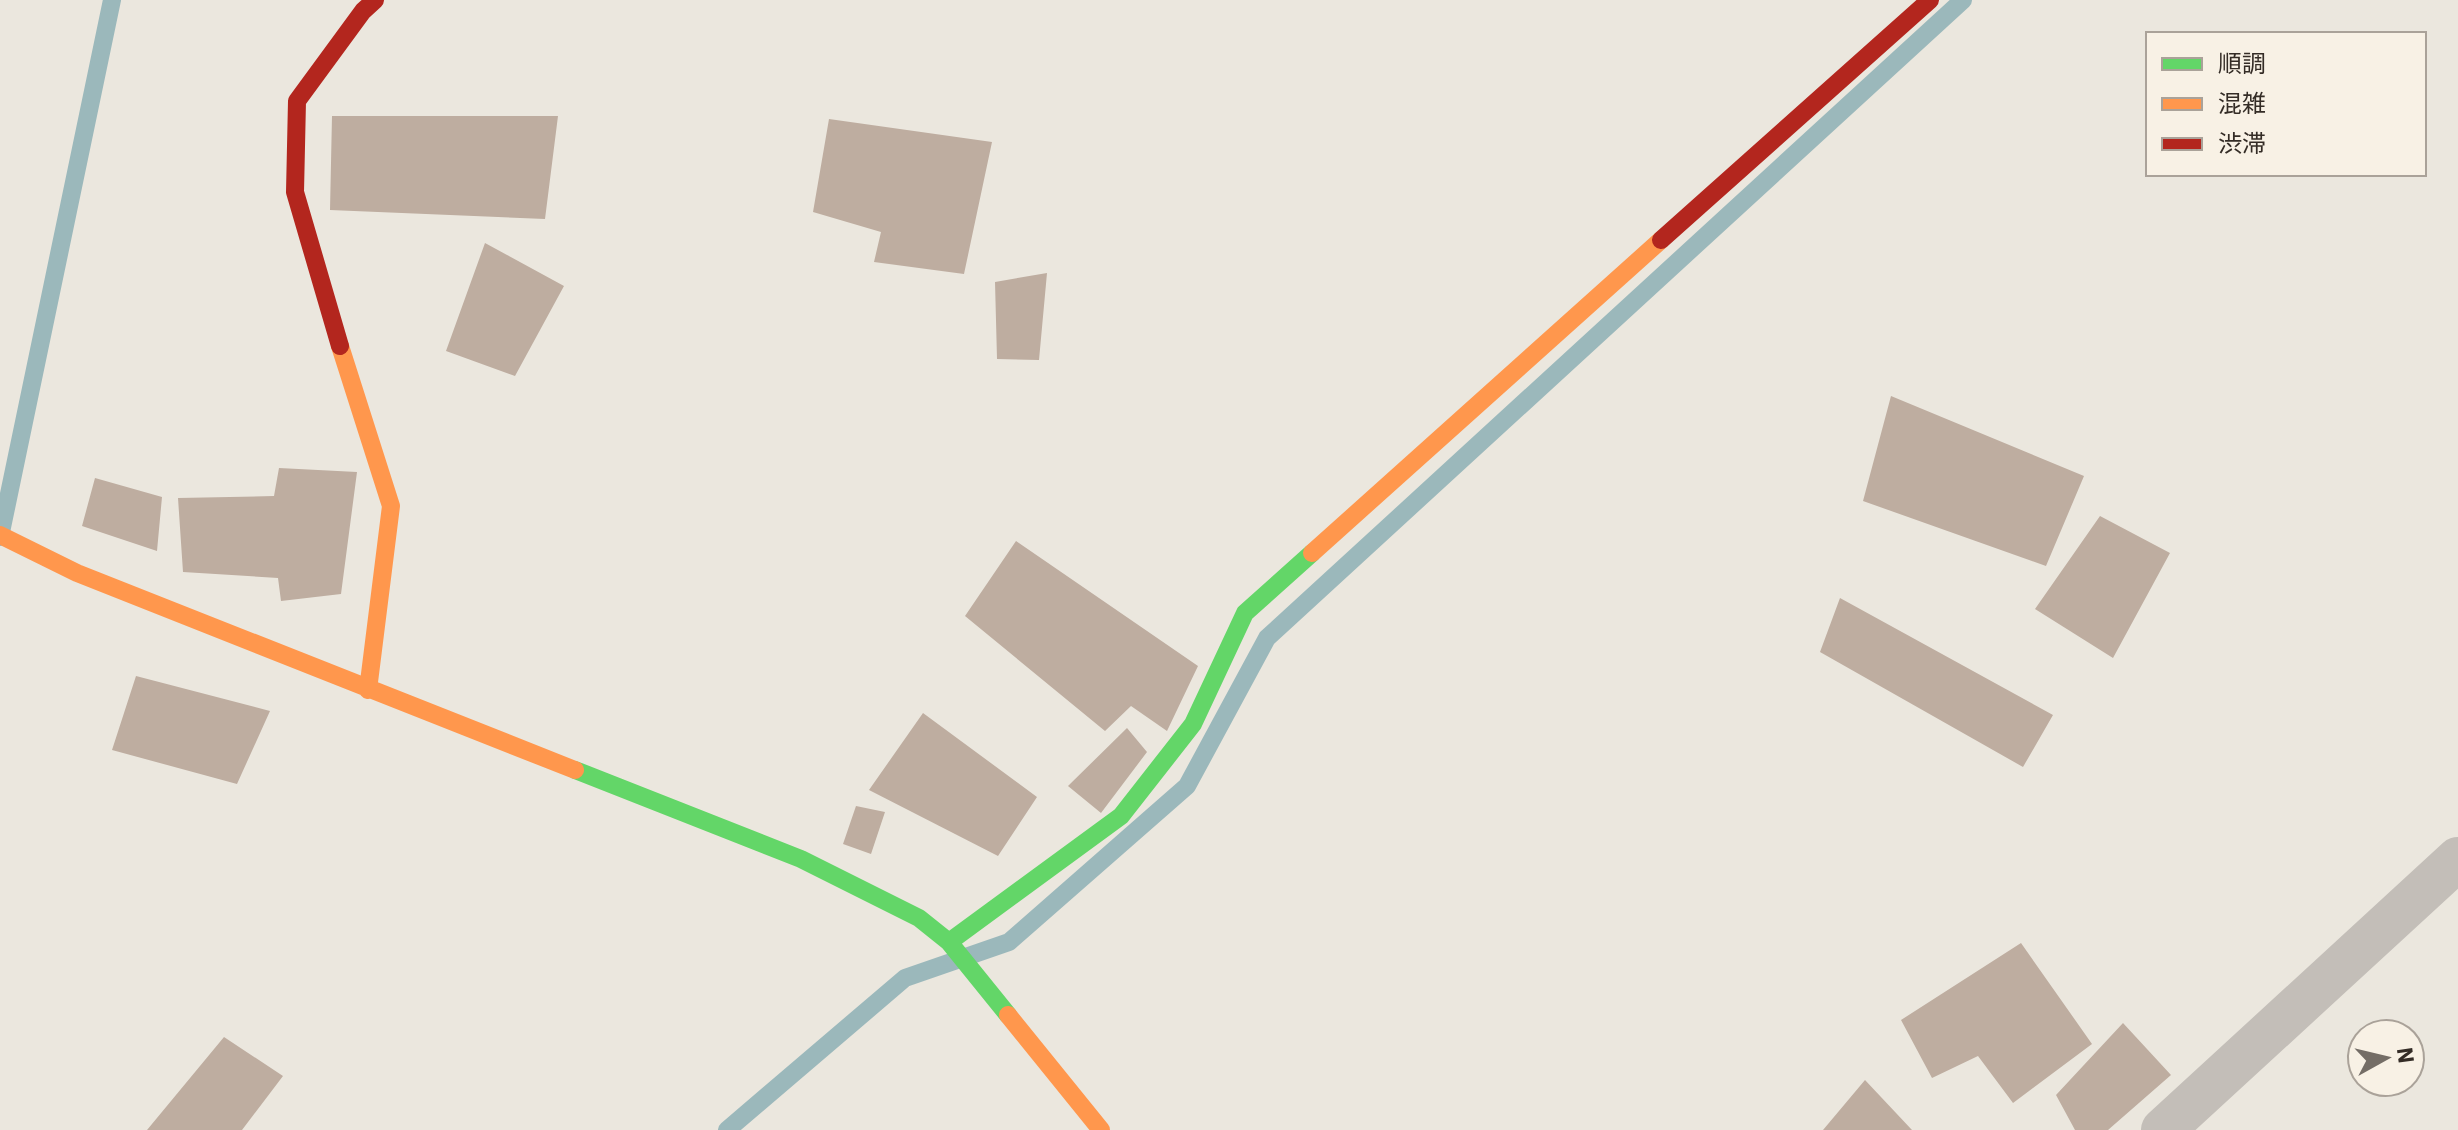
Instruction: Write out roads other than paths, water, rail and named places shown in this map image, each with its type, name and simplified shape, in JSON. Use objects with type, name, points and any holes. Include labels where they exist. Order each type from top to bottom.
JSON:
[{"type":"street","points":[[368,690],[391,506],[363,423],[295,192],[297,101],[363,11],[375,0]]},
{"type":"street","points":[[949,942],[1121,816],[1193,724],[1245,613],[1930,0]]},
{"type":"street","points":[[0,535],[77,573],[801,859],[919,918],[949,942],[1101,1130]]},
{"type":"street","points":[[2163,1130],[2458,859]]},
{"type":"waterway","points":[[0,537],[112,0]]},
{"type":"waterway","points":[[727,1130],[905,978],[1009,942],[1187,786],[1267,638],[1963,0]]}]
